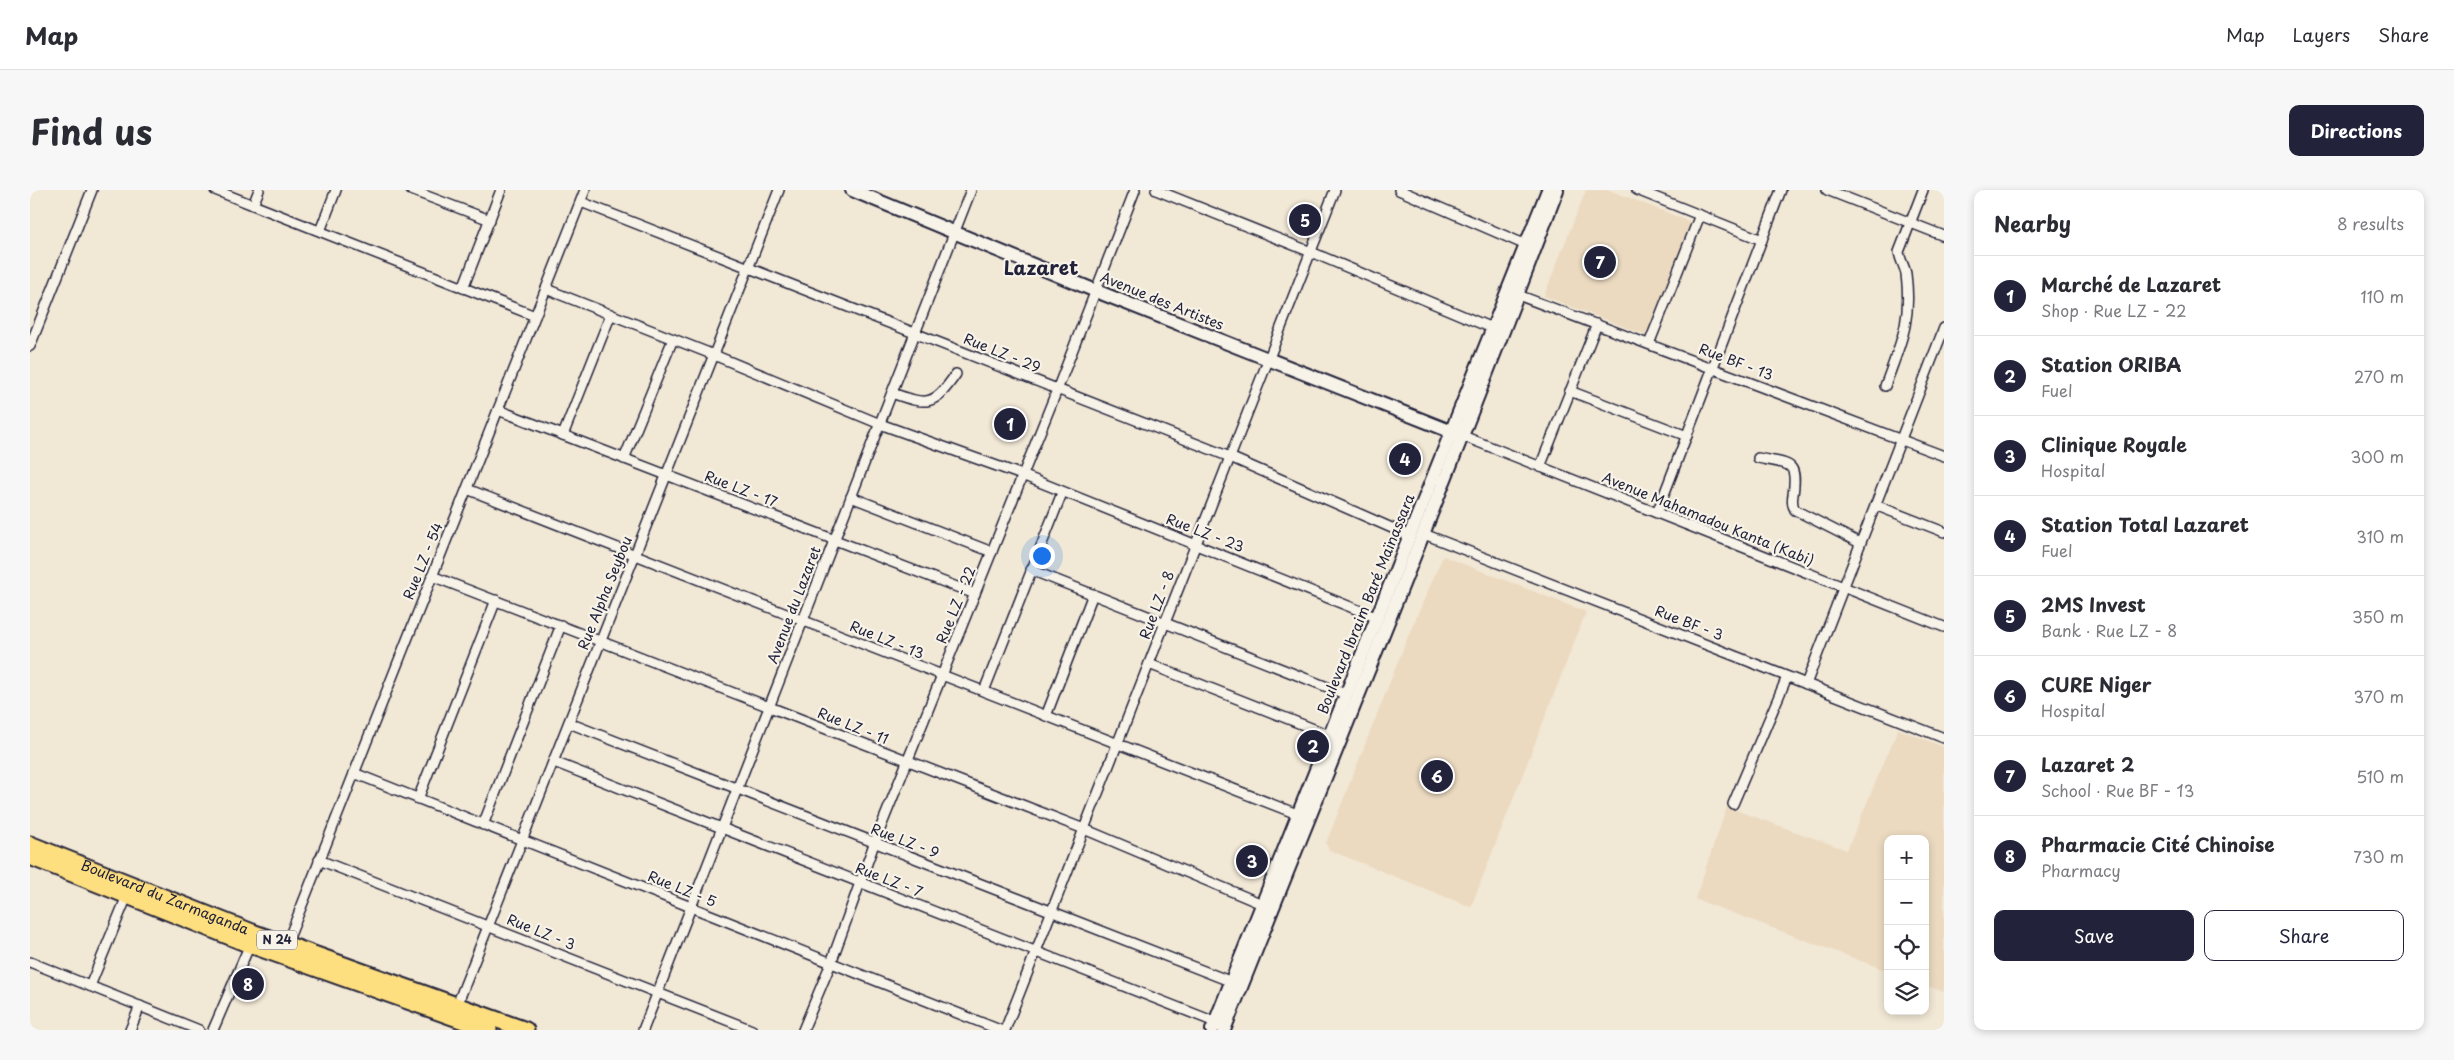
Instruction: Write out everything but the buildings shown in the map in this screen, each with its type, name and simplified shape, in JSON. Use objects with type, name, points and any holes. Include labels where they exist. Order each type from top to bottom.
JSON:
[{"type":"main road","name":"Avenue des Artistes","points":[[852,190],[955,231],[1096,291],[1458,434]]},
{"type":"main road","name":"Boulevard Ibraim Baré Maïnassara","points":[[1217,1027],[1424,534],[1494,329],[1548,190]]},
{"type":"main road","name":"Boulevard Ibraim Baré Maïnassara","points":[[1217,1027],[1232,982],[1345,694],[1378,618],[1410,536],[1458,434],[1518,294],[1557,190]]},
{"type":"main road","name":"Boulevard du Zarmaganda","points":[[30,844],[464,1026],[489,1030]]},
{"type":"main road","name":"Boulevard du Zarmaganda","points":[[30,856],[127,896],[253,939],[287,943],[526,1030]]},
{"type":"street","points":[[30,346],[32,336],[92,190]]},
{"type":"street","points":[[215,190],[535,316]]},
{"type":"street","points":[[253,205],[259,190]]},
{"type":"street","points":[[320,231],[336,190]]},
{"type":"street","points":[[411,190],[490,220]]},
{"type":"street","points":[[463,288],[502,190]]},
{"type":"street","name":"Rue LZ - 54","points":[[287,943],[586,190]]},
{"type":"street","name":"Rue Alpha Seybou","points":[[457,1005],[779,190]]},
{"type":"street","name":"Avenue du Lazaret","points":[[643,1030],[971,190]]},
{"type":"street","name":"Rue LZ - 22","points":[[803,1030],[831,963],[874,844],[1057,390],[1134,190]]},
{"type":"street","points":[[1156,190],[1311,252],[1494,329]]},
{"type":"street","name":"Rue LZ - 8","points":[[1005,1030],[1335,190]]},
{"type":"street","points":[[1400,190],[1526,245]]},
{"type":"street","points":[[1638,190],[1762,240]]},
{"type":"street","points":[[1657,514],[1782,190]]},
{"type":"street","points":[[1827,190],[1849,194],[1910,223],[1944,236]]},
{"type":"street","points":[[1885,386],[1905,331],[1909,309],[1905,271],[1899,252],[1923,190]]},
{"type":"street","name":"Rue LZ - 29","points":[[581,202],[1230,457],[1410,536]]},
{"type":"street","points":[[1649,344],[1700,215]]},
{"type":"street","name":"Rue LZ - 23","points":[[546,289],[714,355],[880,424],[1022,475],[1062,493],[1378,618]]},
{"type":"street","name":"Rue BF - 13","points":[[1518,294],[1944,456]]},
{"type":"street","points":[[562,435],[611,314]]},
{"type":"street","points":[[1540,467],[1597,324]]},
{"type":"street","points":[[1806,684],[1944,328]]},
{"type":"street","points":[[624,459],[673,340]]},
{"type":"street","points":[[892,393],[915,402],[935,400],[956,374]]},
{"type":"street","points":[[1570,390],[1687,436]]},
{"type":"street","name":"Rue LZ - 17","points":[[498,410],[974,594]]},
{"type":"street","name":"Avenue Mahamadou Kanta (Kabi)","points":[[1458,434],[1944,627]]},
{"type":"street","points":[[1758,458],[1786,464],[1796,473],[1792,499],[1794,510],[1860,543]]},
{"type":"street","name":"Rue LZ - 13","points":[[467,489],[1297,814]]},
{"type":"street","points":[[984,691],[1062,493]]},
{"type":"street","points":[[851,497],[992,552]]},
{"type":"street","points":[[1875,505],[1944,532]]},
{"type":"street","name":"Rue BF - 3","points":[[1424,534],[1944,738]]},
{"type":"street","points":[[1031,570],[1345,694]]},
{"type":"street","name":"Rue LZ - 11","points":[[432,576],[907,762],[1084,829],[1262,904]]},
{"type":"street","points":[[1046,716],[1093,594]]},
{"type":"street","points":[[418,799],[496,600]]},
{"type":"street","points":[[483,825],[561,626]]},
{"type":"street","points":[[1149,664],[1329,734]]},
{"type":"street","points":[[1732,804],[1787,676]]},
{"type":"street","name":"Rue LZ - 9","points":[[569,723],[874,844],[1232,982]]},
{"type":"street","name":"Rue LZ - 7","points":[[554,762],[1036,951],[1217,1027]]},
{"type":"street","name":"Rue LZ - 5","points":[[354,773],[1000,1030]]},
{"type":"street","name":"Rue LZ - 3","points":[[320,860],[752,1030]]},
{"type":"street","points":[[90,986],[127,896]]},
{"type":"street","points":[[213,1030],[253,939]]},
{"type":"street","points":[[31,964],[199,1030]]},
{"type":"street","points":[[130,1030],[140,1006]]},
{"type":"shaded area","points":[[1586,190],[1609,190],[1691,222],[1646,335],[1544,296]]},
{"type":"shaded area","points":[[1443,556],[1586,612],[1471,907],[1329,850],[1326,843],[1409,634]]},
{"type":"shaded area","points":[[1898,729],[1944,747],[1944,992],[1929,986],[1929,835],[1884,835],[1884,970],[1695,899],[1727,807],[1847,850]]},
{"type":"place","name":"2MS Invest","points":[[1305,220]]},
{"type":"place","name":"Lazaret 2","points":[[1600,262]]},
{"type":"place","name":"Marché de Lazaret","points":[[1010,424]]},
{"type":"place","name":"Station Total Lazaret","points":[[1405,459]]},
{"type":"place","name":"Station ORIBA","points":[[1313,746]]},
{"type":"place","name":"CURE Niger","points":[[1437,776]]},
{"type":"place","name":"Clinique Royale","points":[[1252,861]]},
{"type":"place","name":"Pharmacie Cité Chinoise","points":[[248,984]]},
{"type":"district","name":"Lazaret","points":[[1041,268]]}]
